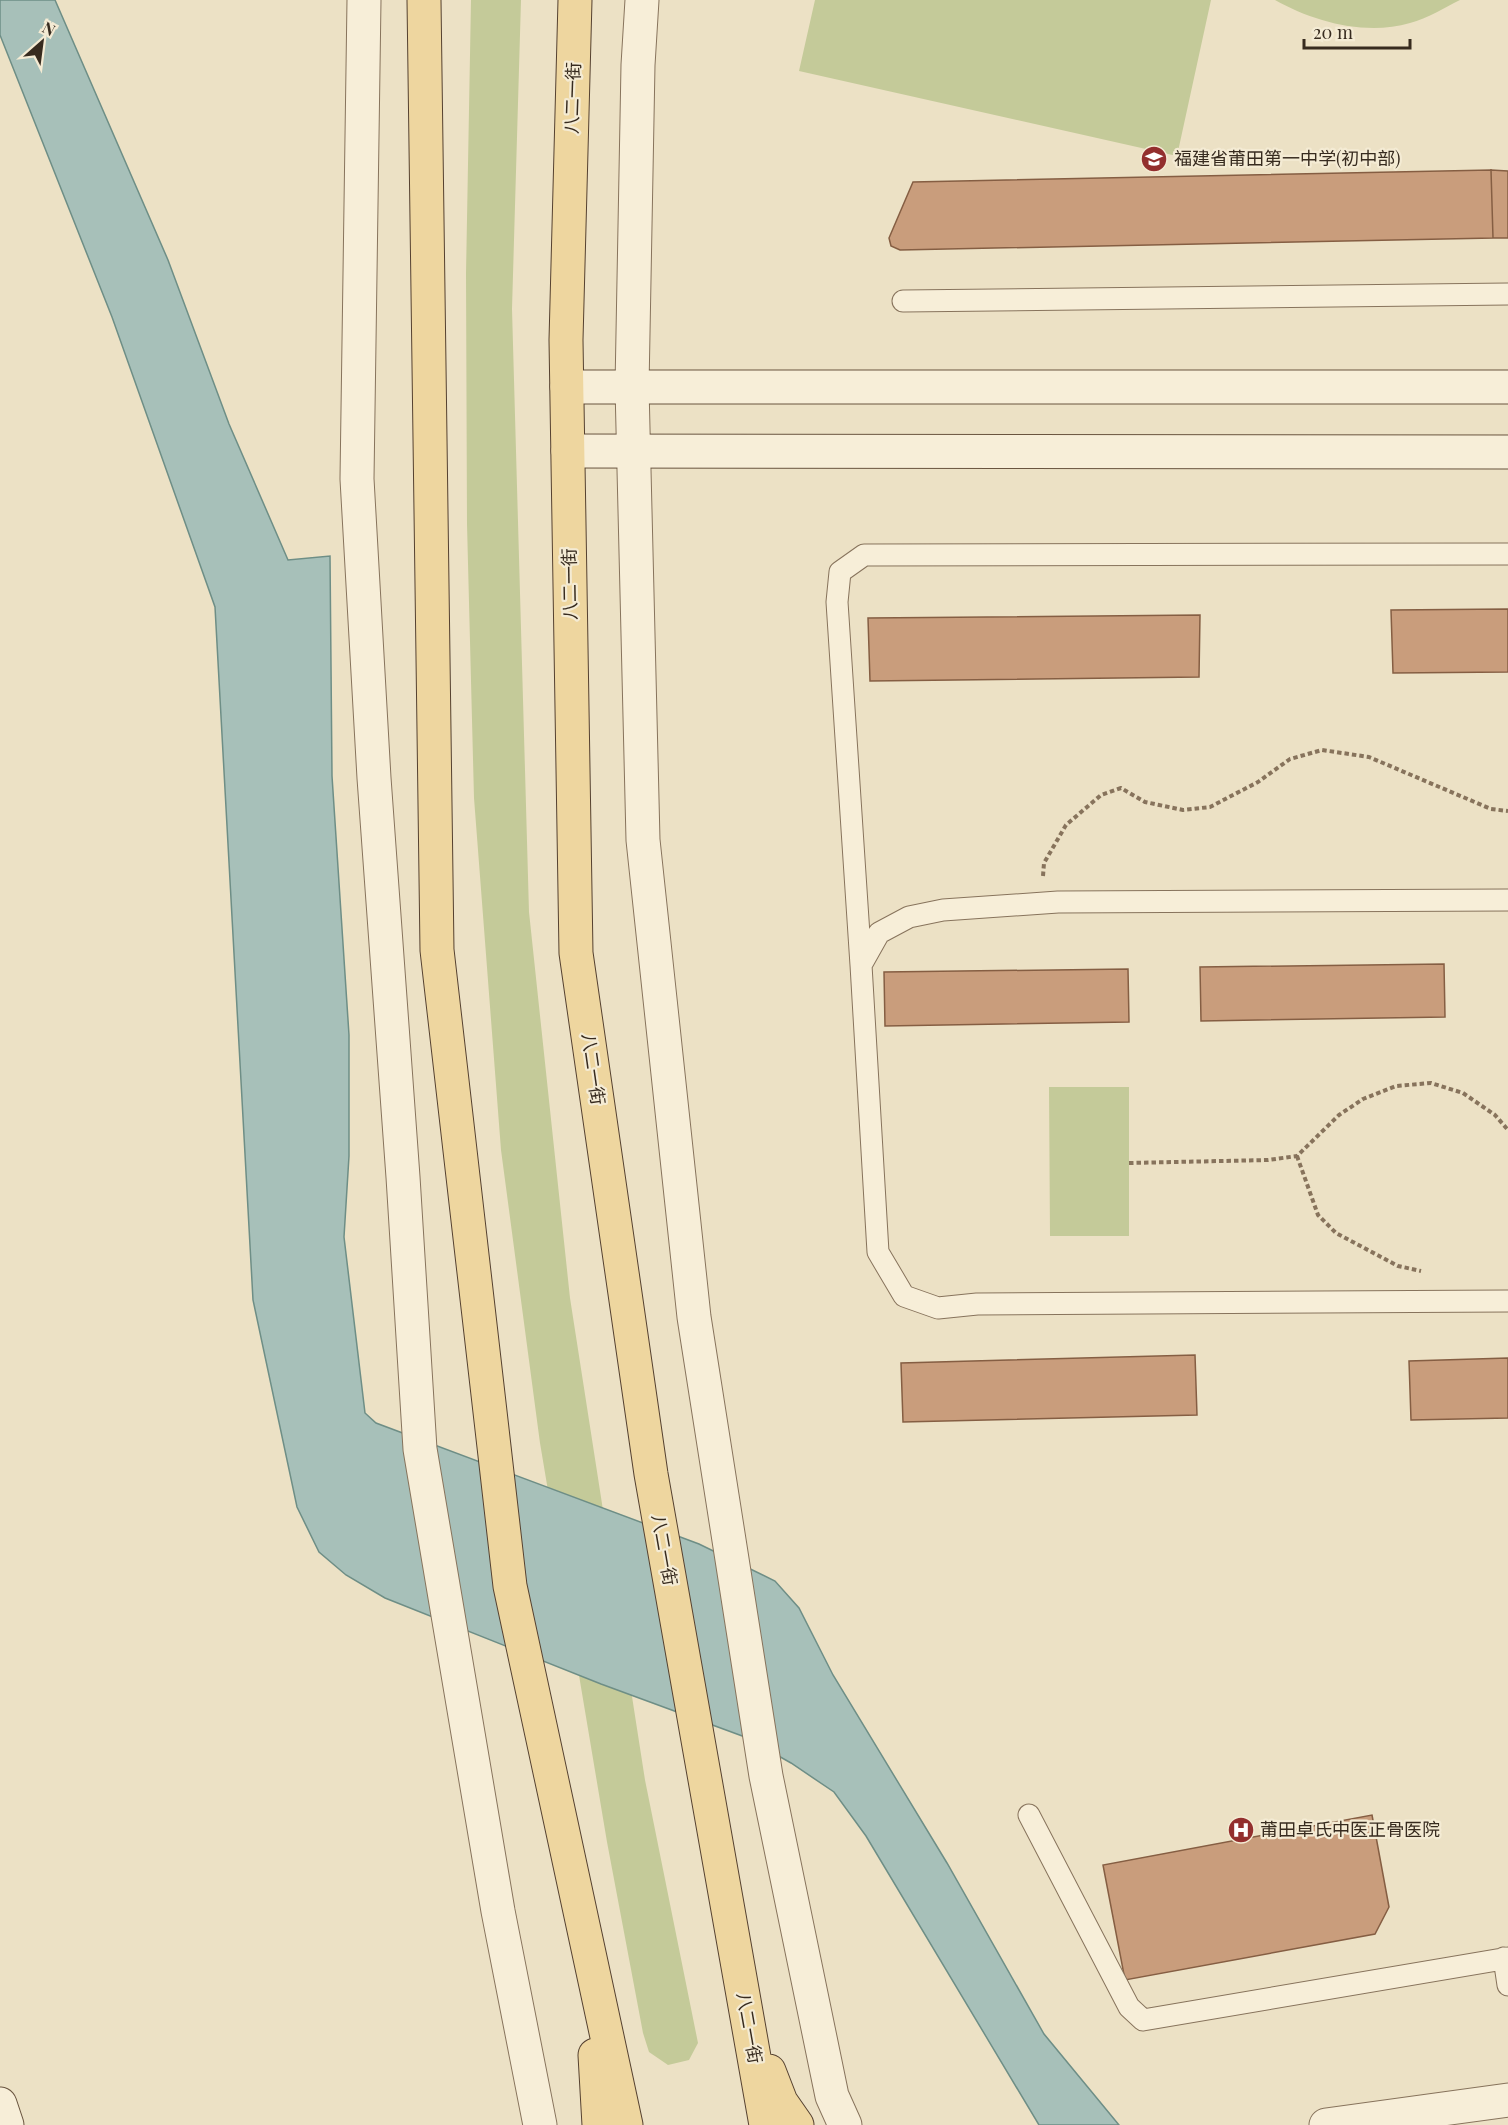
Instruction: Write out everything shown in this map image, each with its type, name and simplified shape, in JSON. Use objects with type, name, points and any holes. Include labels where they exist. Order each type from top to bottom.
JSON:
[{"type":"main road","points":[[424,0],[437,950],[510,1586],[626,2125]]},
{"type":"main road","name":"八二一街","points":[[575,0],[566,340],[576,953],[651,1473],[766,2125]]},
{"type":"main road","points":[[589,1955],[598,2125]]},
{"type":"main road","points":[[747,2015],[781,2102],[797,2125]]},
{"type":"street","points":[[364,0],[357,479],[374,778],[404,1177],[420,1449],[498,1911],[540,2125]]},
{"type":"street","points":[[642,0],[638,65],[632,387],[643,840],[694,1317],[766,1776],[832,2096],[845,2125]]},
{"type":"street","points":[[567,387],[1508,387]]},
{"type":"street","points":[[568,452],[1508,452]]},
{"type":"street","points":[[1326,2125],[1508,2100]]},
{"type":"street","points":[[0,2104],[7,2125]]},
{"type":"lane","points":[[903,301],[1508,294]]},
{"type":"lane","points":[[1508,554],[864,555],[840,572],[837,602],[878,1252],[904,1296],[938,1308],[977,1304],[1508,1301]]},
{"type":"lane","points":[[861,965],[879,933],[909,917],[944,910],[1040,903],[1508,900]]},
{"type":"lane","points":[[1029,1815],[1129,2007],[1143,2020],[1506,1958],[1508,1985]]},
{"type":"path","points":[[1040,903],[1044,863],[1066,825],[1101,795],[1120,788],[1144,802],[1183,810],[1210,807],[1258,782],[1290,759],[1322,750],[1369,757],[1491,809],[1508,811]]},
{"type":"path","points":[[1129,1163],[1268,1160],[1297,1155],[1339,1115],[1363,1099],[1396,1086],[1431,1083],[1463,1093],[1495,1115],[1508,1130]]},
{"type":"path","points":[[1297,1155],[1318,1215],[1336,1233],[1398,1266],[1420,1270],[1446,1282],[1461,1302]]},
{"type":"green space","points":[[471,0],[521,0],[512,309],[529,912],[570,1298],[645,1780],[698,2043],[689,2060],[668,2065],[649,2052],[643,2033],[607,1842],[540,1443],[501,1150],[474,798],[467,524],[466,274]]},
{"type":"green space","points":[[815,0],[1211,0],[1177,156],[799,71]]},
{"type":"green space","points":[[1275,0],[1460,0],[1417,21],[1393,27],[1376,28],[1341,25],[1306,15]]},
{"type":"green space","points":[[1049,1087],[1129,1087],[1129,1236],[1050,1236]]},
{"type":"water","points":[[0,0],[55,0],[168,260],[229,424],[288,560],[330,556],[332,776],[349,1035],[349,1156],[344,1237],[365,1413],[376,1423],[699,1544],[775,1581],[799,1608],[833,1675],[947,1863],[1044,2034],[1119,2125],[1039,2125],[866,1836],[834,1792],[791,1763],[745,1737],[601,1684],[385,1598],[346,1575],[319,1552],[297,1507],[253,1300],[215,607],[112,317],[0,35]]},
{"type":"building","points":[[1491,170],[1493,238],[900,250],[891,246],[889,238],[913,182]]},
{"type":"building","points":[[1491,170],[1508,171],[1508,238],[1493,238]]},
{"type":"building","points":[[1508,609],[1508,672],[1393,673],[1391,610]]},
{"type":"building","points":[[1200,615],[1199,677],[870,681],[868,618]]},
{"type":"building","points":[[1444,964],[1445,1017],[1201,1021],[1200,967]]},
{"type":"building","points":[[1128,969],[1129,1022],[885,1026],[884,972]]},
{"type":"building","points":[[1195,1355],[1197,1415],[903,1422],[901,1363]]},
{"type":"building","points":[[1508,1358],[1508,1418],[1411,1420],[1409,1361]]},
{"type":"building","points":[[1372,1815],[1389,1907],[1375,1934],[1125,1980],[1103,1865]]},
{"type":"place","name":"福建省莆田第一中学(初中部)","points":[[1154,159]]},
{"type":"place","name":"莆田卓氏中医正骨医院","points":[[1241,1830]]}]
